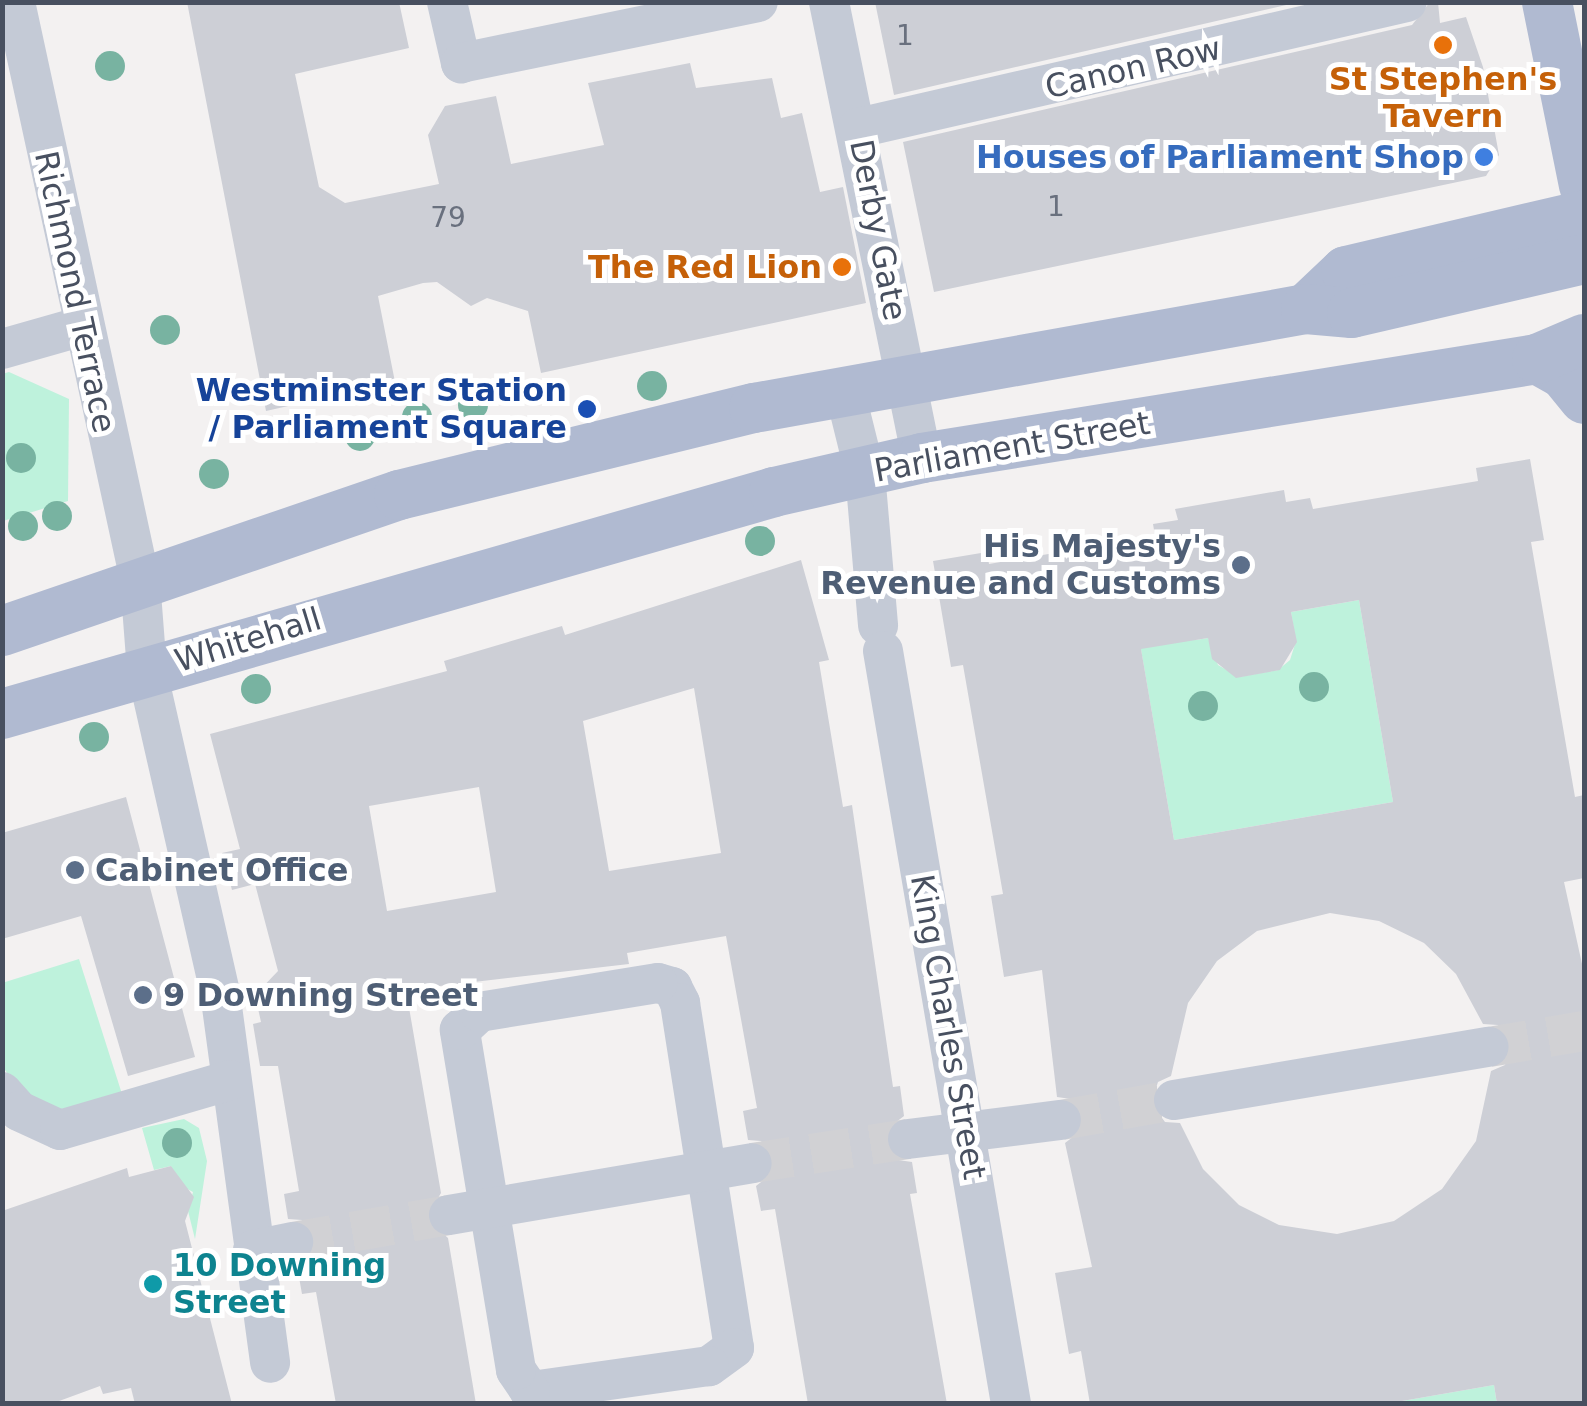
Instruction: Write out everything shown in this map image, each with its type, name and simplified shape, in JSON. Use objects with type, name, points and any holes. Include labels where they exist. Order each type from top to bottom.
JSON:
[{"type":"main road","points":[[1546,2],[1584,184]]},
{"type":"main road","points":[[1306,309],[1346,270],[1584,215]]},
{"type":"main road","points":[[2,631],[140,580],[464,478],[844,388],[1306,309],[1352,313],[1584,259]]},
{"type":"main road","name":"Parliament Street","points":[[494,570],[922,458],[1537,359],[1584,338]]},
{"type":"main road","points":[[1537,359],[1564,374],[1584,399]]},
{"type":"main road","name":"Whitehall","points":[[2,714],[494,570]]},
{"type":"street","name":"Richmond Terrace","points":[[15,2],[140,580],[146,671],[220,992],[270,1363]]},
{"type":"street","points":[[447,2],[461,63],[758,2]]},
{"type":"street","name":"Derby Gate","points":[[829,2],[922,458]]},
{"type":"street","name":"Canon Row","points":[[854,110],[1406,2]]},
{"type":"street","points":[[2,349],[83,326]]},
{"type":"street","name":"King Charles Street","points":[[844,388],[864,473],[880,638],[1011,1404]]},
{"type":"street","points":[[672,987],[708,1170],[736,1336],[729,1358],[542,1394],[524,1384],[459,1039],[464,1022],[479,1012],[672,987]]},
{"type":"street","points":[[1174,1100],[1489,1047]]},
{"type":"street","points":[[2,1092],[19,1111],[60,1130],[231,1080]]},
{"type":"street","points":[[908,1139],[1062,1120]]},
{"type":"street","points":[[449,1215],[752,1163]]},
{"type":"street","points":[[253,1250],[293,1242]]},
{"type":"green space","points":[[9,372],[69,399],[68,501],[3,521],[2,374]]},
{"type":"green space","points":[[1359,600],[1393,802],[1174,840],[1139,638],[1194,628],[1196,640],[1208,638],[1218,665],[1239,677],[1278,670],[1290,660],[1296,641],[1291,612]]},
{"type":"green space","points":[[79,959],[122,1094],[65,1110],[27,1102],[3,1067],[2,983]]},
{"type":"green space","points":[[184,1119],[199,1128],[207,1161],[195,1239],[188,1211],[193,1192],[176,1183],[171,1166],[154,1170],[142,1128]]},
{"type":"green space","points":[[1494,1385],[1497,1404],[1385,1404]]},
{"type":"building","points":[[187,2],[399,2],[409,48],[295,74],[319,187],[345,203],[439,184],[428,135],[445,106],[496,96],[511,164],[604,145],[588,83],[690,63],[696,88],[772,78],[781,118],[802,113],[820,192],[843,187],[866,303],[541,373],[528,311],[487,298],[471,306],[437,282],[423,283],[378,296],[395,382],[266,411]]},
{"type":"building","points":[[875,2],[1299,2],[894,95]]},
{"type":"building","points":[[1430,2],[1438,2],[1440,23],[1466,17],[1483,67],[1499,155],[1486,176],[934,292],[903,142],[1412,25]]},
{"type":"building","points":[[1530,459],[1544,540],[1531,542],[1575,797],[1584,795],[1584,878],[1564,882],[1584,973],[1584,1404],[1497,1404],[1494,1385],[1385,1404],[1090,1404],[1081,1351],[1069,1354],[1055,1273],[1092,1267],[1065,1143],[1082,1130],[1084,1116],[1071,1099],[1057,1097],[1042,970],[1004,977],[991,896],[1003,894],[963,665],[951,667],[933,561],[987,552],[989,564],[1155,536],[1153,524],[1178,520],[1175,509],[1284,490],[1286,502],[1310,498],[1313,509],[1478,481],[1476,468]],"holes":[[[1359,600],[1393,802],[1174,840],[1141,649],[1208,638],[1212,659],[1236,678],[1280,670],[1297,642],[1291,612]],[[1330,913],[1379,921],[1424,943],[1456,974],[1483,1024],[1498,1025],[1512,1044],[1505,1065],[1491,1071],[1476,1141],[1442,1189],[1394,1221],[1337,1234],[1279,1225],[1239,1205],[1203,1169],[1180,1123],[1165,1122],[1151,1103],[1158,1082],[1171,1076],[1188,1003],[1217,961],[1257,931]]]},
{"type":"building","points":[[801,560],[829,660],[819,662],[843,807],[852,805],[893,1087],[900,1086],[904,1116],[887,1129],[885,1143],[898,1160],[912,1162],[917,1193],[910,1194],[947,1404],[808,1404],[775,1209],[761,1211],[756,1186],[774,1172],[775,1158],[761,1141],[748,1140],[743,1111],[757,1108],[726,936],[627,953],[629,964],[406,990],[441,1193],[426,1218],[448,1238],[476,1404],[336,1404],[316,1292],[302,1294],[297,1266],[315,1250],[316,1236],[302,1220],[288,1219],[284,1194],[299,1191],[278,1066],[260,1066],[253,1024],[261,1022],[255,995],[278,971],[255,884],[232,890],[222,853],[240,849],[210,734],[447,671],[444,661],[562,626],[565,635]],"holes":[[[694,688],[721,853],[609,871],[583,721]],[[479,787],[496,892],[387,911],[369,806]]]},
{"type":"building","name":"Cabinet Office","points":[[126,797],[195,1057],[128,1076],[81,916],[2,939],[2,833]]},
{"type":"building","name":"10 Downing Street","points":[[171,1166],[194,1197],[185,1221],[232,1404],[135,1404],[131,1388],[103,1394],[100,1386],[51,1404],[2,1404],[2,1211],[127,1168],[129,1177]]},
{"type":"tunnel","points":[[1489,1047],[1584,1031]]},
{"type":"tunnel","points":[[1061,1120],[1174,1100]]},
{"type":"tunnel","points":[[752,1163],[908,1139]]},
{"type":"tunnel","points":[[293,1242],[449,1215]]},
{"type":"place","name":"St Stephen's Tavern","points":[[1443,45]]},
{"type":"place","name":"Houses of Parliament Shop","points":[[1484,157]]},
{"type":"place","name":"The Red Lion","points":[[842,267]]},
{"type":"place","name":"Westminster Station / Parliament Square","points":[[587,409]]},
{"type":"place","name":"His Majesty's Revenue and Customs","points":[[1241,565]]},
{"type":"place","name":"Cabinet Office","points":[[75,870]]},
{"type":"place","name":"9 Downing Street","points":[[143,995]]},
{"type":"place","name":"10 Downing Street","points":[[153,1284]]}]
